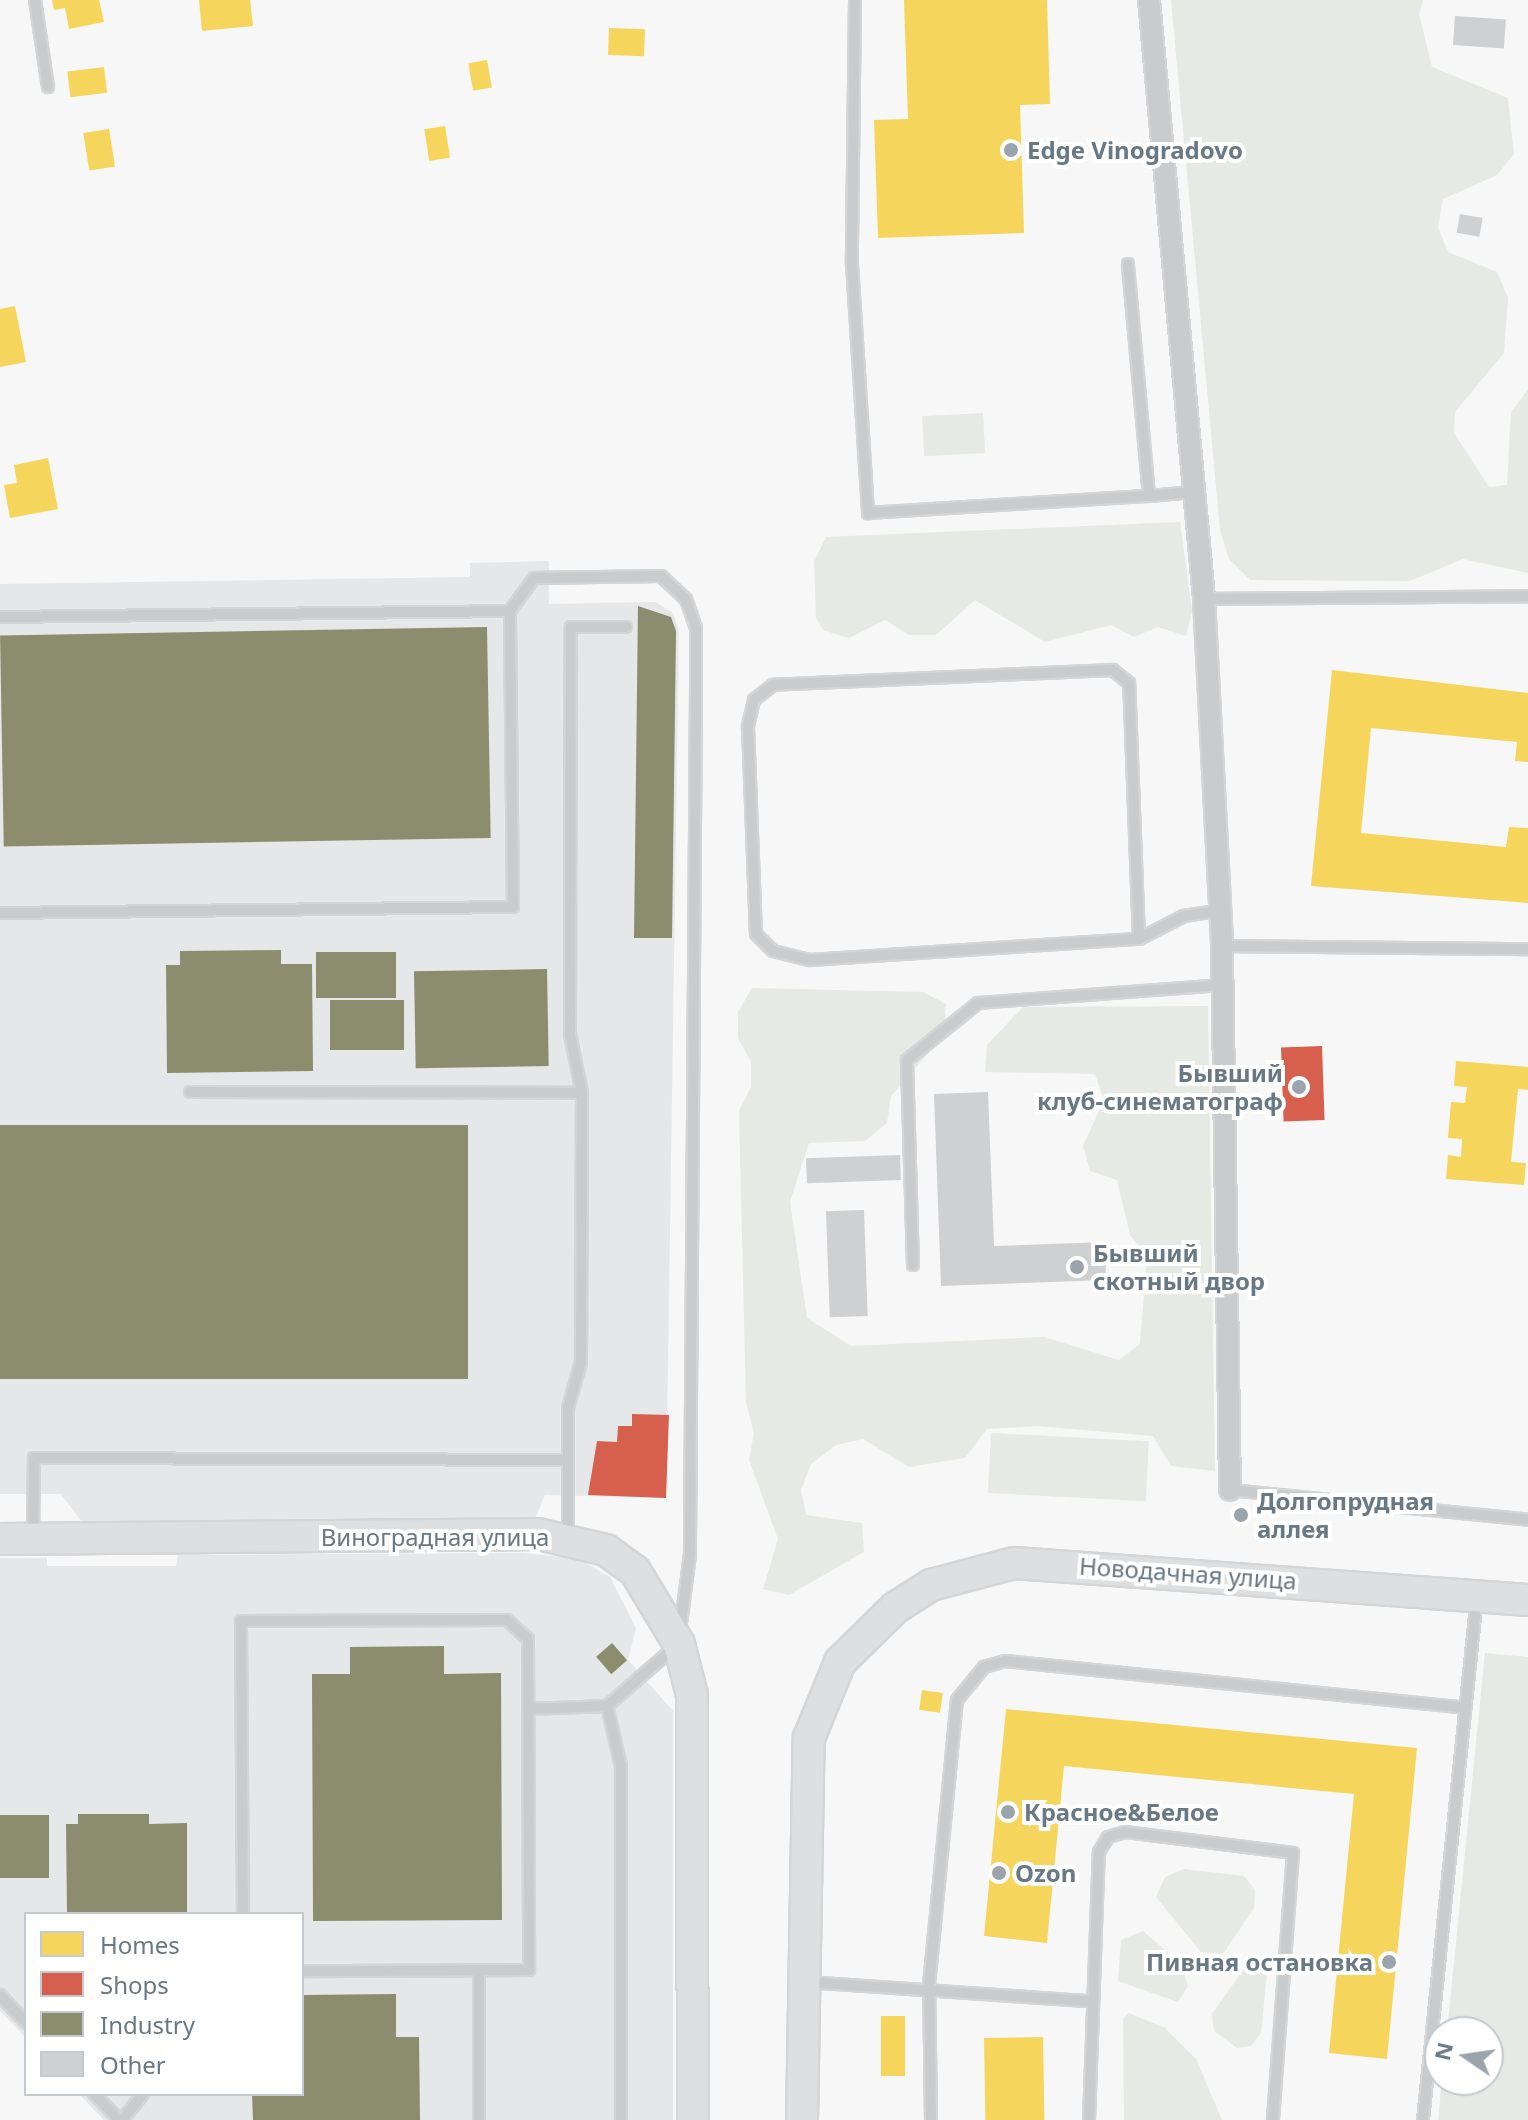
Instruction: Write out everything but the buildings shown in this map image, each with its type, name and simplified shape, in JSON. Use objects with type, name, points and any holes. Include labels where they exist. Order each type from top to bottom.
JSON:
[{"type":"street","points":[[1149,0],[1204,599],[1221,910],[1230,1490]]},
{"type":"street","name":"Виноградная улица","points":[[0,1539],[568,1538],[635,1571],[679,1644],[695,1733],[693,2120]]},
{"type":"street","name":"Новодачная улица","points":[[802,2120],[801,1982],[809,1738],[840,1662],[864,1632],[931,1585],[1014,1563],[1528,1600]]},
{"type":"lane","points":[[35,0],[48,87]]},
{"type":"lane","points":[[855,0],[852,264],[868,513],[1194,492]]},
{"type":"lane","points":[[1128,264],[1149,496]]},
{"type":"lane","points":[[0,913],[513,907],[510,611],[534,578],[661,576],[686,599],[696,628],[690,1554],[679,1644],[607,1706],[528,1709]]},
{"type":"lane","points":[[1204,599],[1528,596]]},
{"type":"lane","points":[[0,617],[510,611]]},
{"type":"lane","points":[[568,1538],[568,1408],[581,1362],[582,1093],[570,1034],[571,627],[626,627]]},
{"type":"lane","points":[[1139,939],[1129,683],[1113,670],[773,685],[754,700],[748,727],[756,934],[773,951],[810,960],[1139,939],[1184,916],[1221,910]]},
{"type":"lane","points":[[1222,946],[1528,949]]},
{"type":"lane","points":[[913,1265],[907,1060],[978,1003],[1223,985]]},
{"type":"lane","points":[[190,1092],[582,1093]]},
{"type":"lane","points":[[33,1538],[34,1458],[568,1460]]},
{"type":"lane","points":[[1230,1490],[1528,1520]]},
{"type":"lane","points":[[1423,2120],[1477,1595]]},
{"type":"lane","points":[[243,1912],[241,1621],[507,1620],[528,1639],[529,1970],[304,1971]]},
{"type":"lane","points":[[931,2120],[929,1985],[957,1700],[984,1667],[1005,1661],[1466,1708]]},
{"type":"lane","points":[[607,1706],[621,1766],[621,2120]]},
{"type":"lane","points":[[1089,2120],[1088,2001],[1099,1852],[1108,1837],[1125,1832],[1293,1853],[1273,2120]]},
{"type":"lane","points":[[479,1971],[479,2120]]},
{"type":"lane","points":[[801,1982],[929,1985],[1088,2001]]},
{"type":"lane","points":[[0,1995],[24,2021]]},
{"type":"lane","points":[[96,2096],[120,2120],[141,2096]]},
{"type":"shaded area","points":[[1171,0],[1423,0],[1419,14],[1432,67],[1508,98],[1514,154],[1497,175],[1443,199],[1438,227],[1448,252],[1497,272],[1508,298],[1504,353],[1455,412],[1454,433],[1489,487],[1507,485],[1511,412],[1528,390],[1528,573],[1463,559],[1410,581],[1250,580],[1229,559],[1220,530]]},
{"type":"shaded area","points":[[983,413],[985,453],[924,456],[922,416]]},
{"type":"shaded area","points":[[1180,522],[1192,611],[1186,636],[1158,627],[1134,637],[1111,625],[1045,642],[975,600],[936,635],[909,635],[885,620],[849,638],[823,630],[816,618],[814,562],[826,537]]},
{"type":"shaded area","points":[[549,561],[549,604],[655,602],[673,613],[679,631],[666,1498],[545,1495],[534,1521],[82,1522],[61,1494],[0,1494],[0,584],[470,577],[470,563]]},
{"type":"shaded area","points":[[752,988],[923,992],[946,1004],[944,1035],[891,1096],[887,1123],[865,1141],[809,1143],[790,1202],[807,1318],[851,1346],[1044,1337],[1119,1360],[1140,1344],[1147,1257],[1130,1235],[1117,1180],[1090,1171],[1083,1146],[1104,1100],[1095,1074],[985,1072],[987,1045],[1023,1007],[1208,1006],[1215,1471],[1171,1466],[1153,1436],[1038,1426],[987,1429],[965,1458],[909,1467],[863,1439],[836,1445],[811,1464],[801,1490],[806,1515],[862,1523],[864,1552],[789,1595],[763,1589],[778,1539],[749,1460],[754,1433],[746,1403],[739,1111],[751,1087],[751,1062],[738,1038],[738,1012]]},
{"type":"shaded area","points":[[991,1433],[1149,1441],[1146,1501],[988,1493]]},
{"type":"shaded area","points":[[524,1553],[579,1559],[610,1577],[636,1628],[628,1660],[673,1711],[673,2120],[104,2120],[81,2096],[304,2096],[304,1912],[24,1912],[24,2036],[0,2011],[0,1558],[47,1558],[47,1566],[176,1566],[178,1555]]},
{"type":"shaded area","points":[[1485,1653],[1528,1657],[1528,2120],[1438,2120],[1440,2096],[1504,2096],[1504,2016],[1449,2016]]},
{"type":"shaded area","points":[[1184,1869],[1244,1876],[1255,1890],[1254,1908],[1223,1954],[1201,1952],[1156,1897],[1165,1877]]},
{"type":"shaded area","points":[[1143,1931],[1181,1964],[1188,1986],[1178,2002],[1118,1981],[1121,1940]]},
{"type":"shaded area","points":[[1255,1953],[1268,1964],[1261,2033],[1251,2046],[1237,2048],[1214,2031],[1212,2014]]},
{"type":"shaded area","points":[[1129,2013],[1165,2028],[1196,2059],[1222,2120],[1124,2120],[1123,2019]]},
{"type":"place","name":"Edge Vinogradovo","points":[[1011,150]]},
{"type":"place","name":"Бывший клуб-синематограф","points":[[1299,1087]]},
{"type":"place","name":"Бывший скотный двор","points":[[1077,1267]]},
{"type":"place","name":"Долгопрудная аллея","points":[[1241,1515]]},
{"type":"place","name":"Красное&Белое","points":[[1008,1812]]},
{"type":"place","name":"Ozon","points":[[999,1873]]},
{"type":"place","name":"Пивная остановка","points":[[1389,1962]]}]
